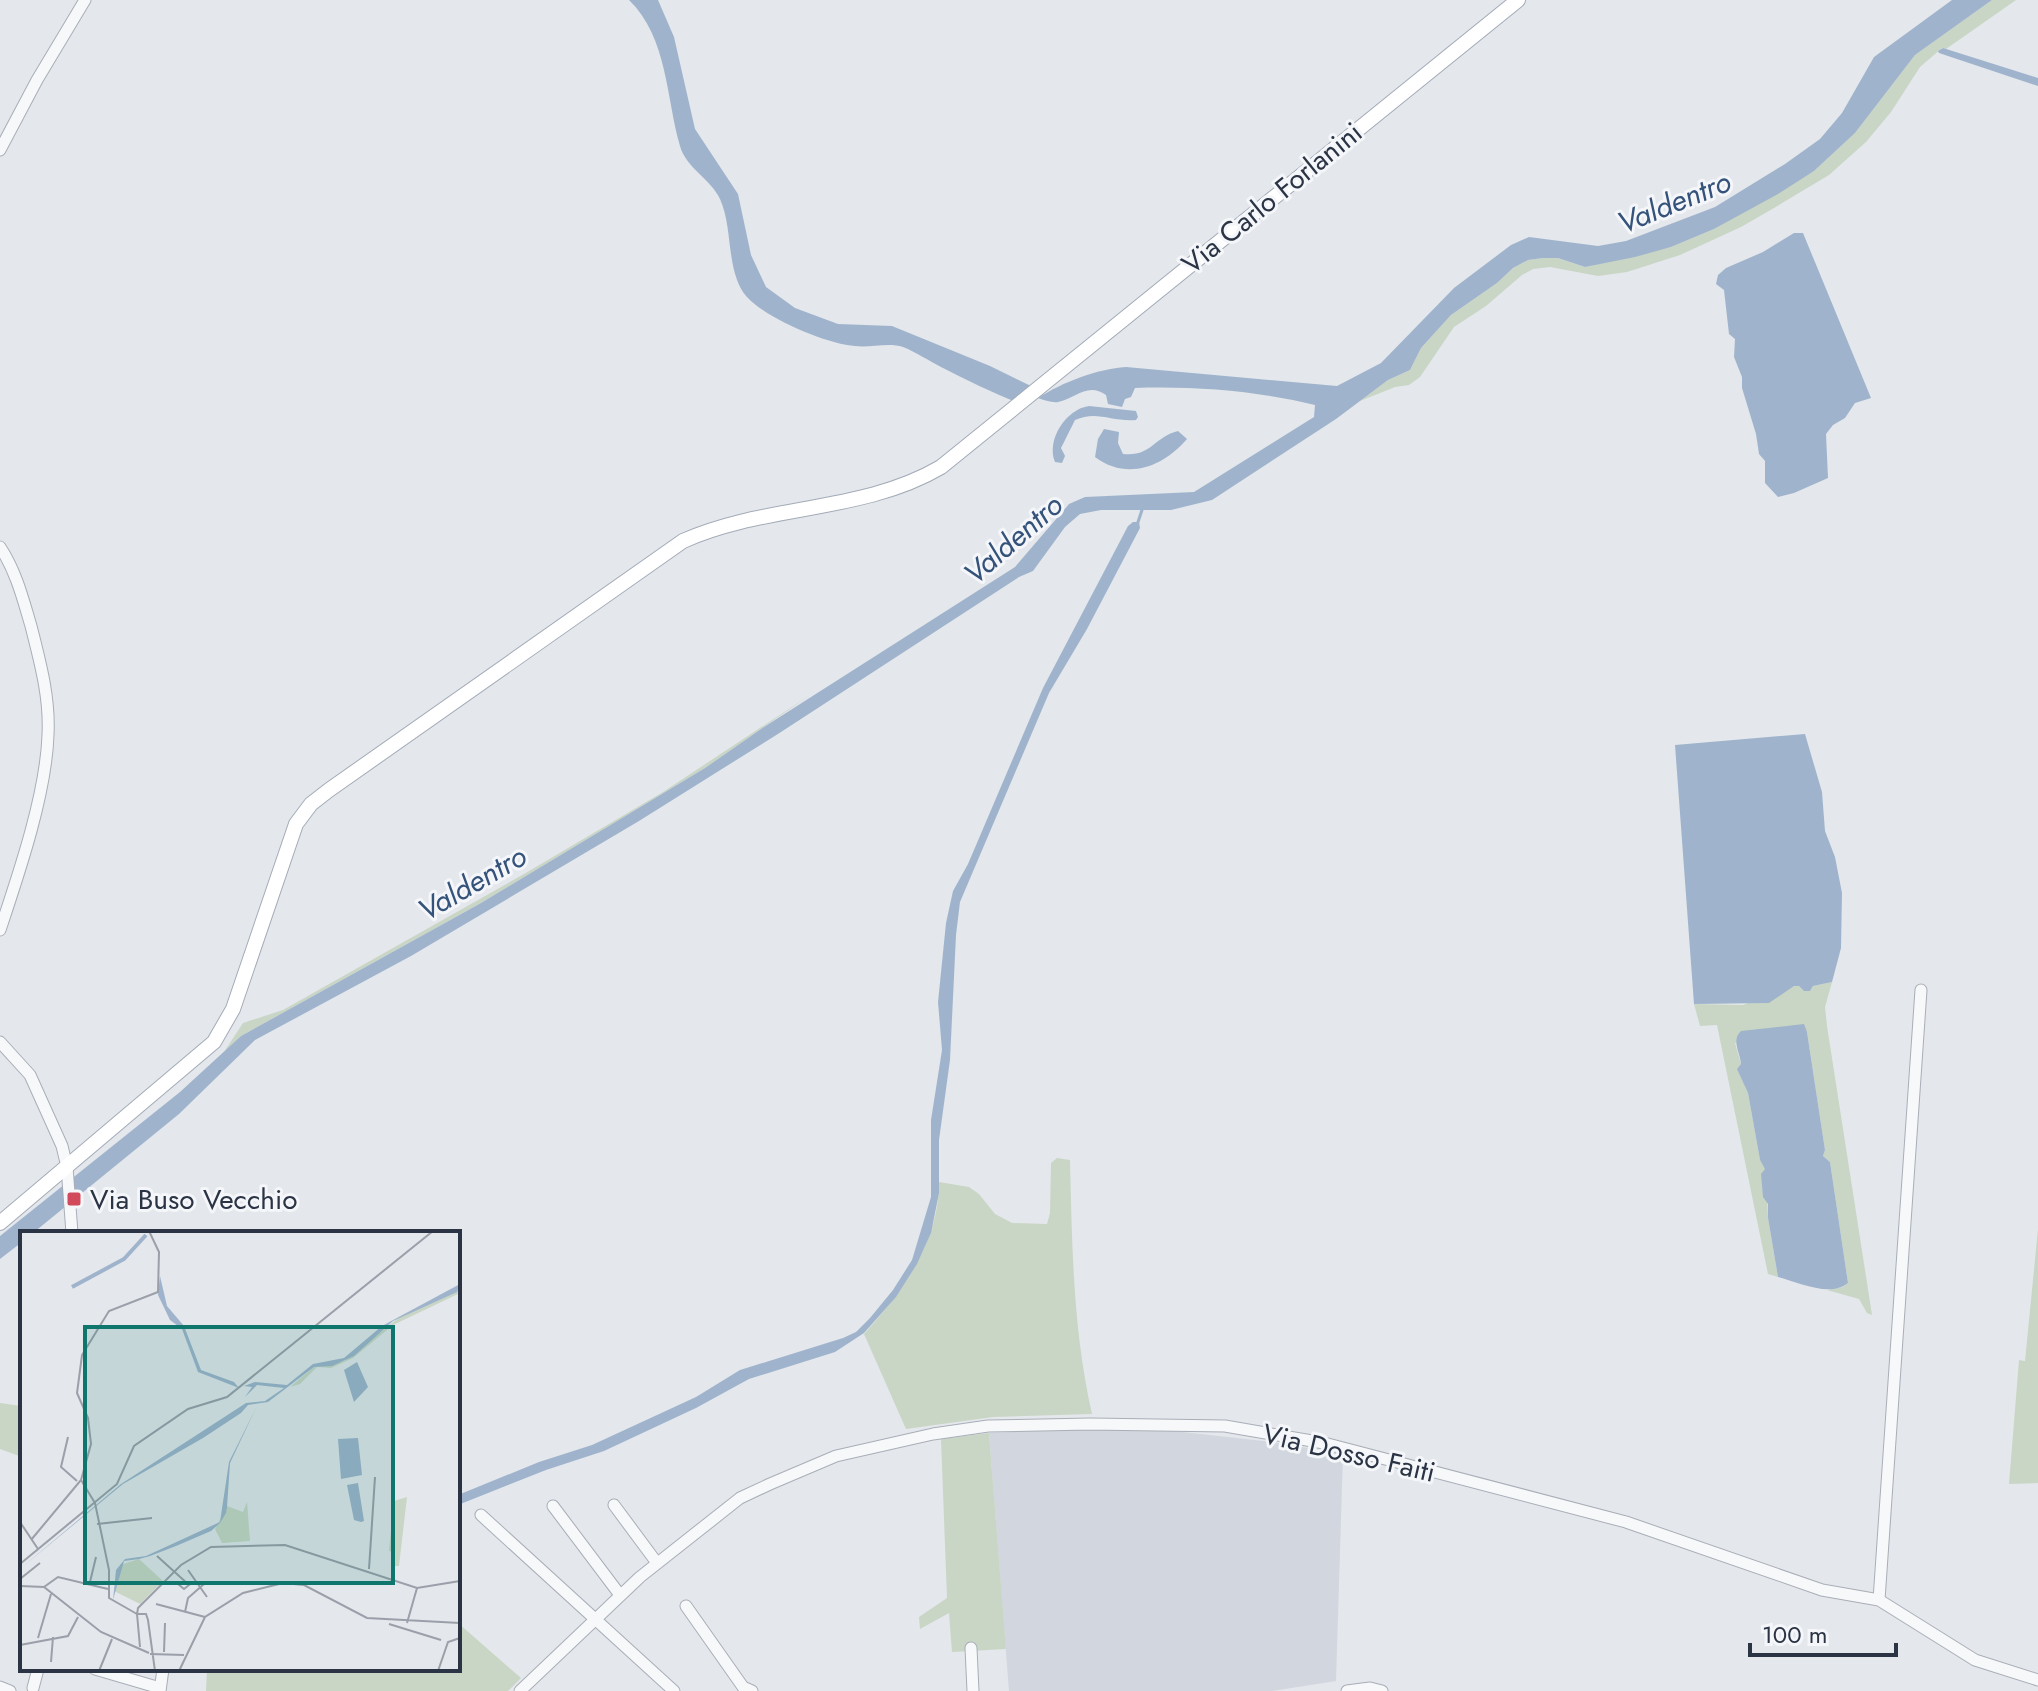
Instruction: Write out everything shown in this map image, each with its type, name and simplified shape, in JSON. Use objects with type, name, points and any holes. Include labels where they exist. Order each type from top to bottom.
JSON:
[{"type":"main road","name":"Via Carlo Forlanini","points":[[67,1173],[204,1052],[222,1032],[233,1009],[296,824],[311,804],[683,541],[728,525],[873,495],[912,483],[941,467],[1518,0]]},
{"type":"main road","points":[[0,1223],[67,1173]]},
{"type":"street","points":[[0,150],[85,0]]},
{"type":"street","points":[[0,547],[10,561],[24,602],[44,677],[48,732],[44,776],[0,930]]},
{"type":"street","points":[[1879,1600],[1921,990]]},
{"type":"street","points":[[0,1042],[30,1075],[52,1121],[67,1173],[72,1231]]},
{"type":"street","name":"Via Dosso Faiti","points":[[520,1691],[620,1595],[740,1498],[836,1456],[879,1445],[988,1426],[1090,1424],[1225,1426],[1324,1443],[1626,1522],[1822,1590],[1879,1600],[1975,1660],[2038,1680]]},
{"type":"street","points":[[614,1505],[657,1563]]},
{"type":"street","points":[[553,1506],[620,1595]]},
{"type":"street","points":[[481,1515],[674,1691]]},
{"type":"street","points":[[686,1606],[743,1687],[752,1691]]},
{"type":"street","points":[[971,1648],[973,1691]]},
{"type":"street","points":[[33,1688],[37,1671]]},
{"type":"street","points":[[101,1671],[160,1690]]},
{"type":"street","points":[[0,1687],[10,1691]]},
{"type":"street","points":[[1347,1691],[1370,1688],[1382,1691]]},
{"type":"shaded area","points":[[1100,1428],[1165,1430],[1273,1442],[1343,1454],[1336,1681],[1272,1691],[1009,1691],[989,1433]]},
{"type":"green space","points":[[1992,0],[2016,0],[1946,49],[1942,48],[1920,67],[1891,112],[1866,142],[1829,175],[1741,227],[1680,255],[1627,272],[1598,276],[1550,267],[1533,269],[1454,327],[1420,377],[1409,385],[1395,387],[1360,401],[1388,380],[1410,370],[1421,348],[1451,315],[1528,260],[1558,258],[1585,267],[1671,247],[1714,229],[1814,171],[1855,133],[1915,55]]},
{"type":"green space","points":[[810,695],[705,768],[481,903],[241,1036],[224,1052],[243,1023],[283,1010],[524,874],[663,792]]},
{"type":"green space","points":[[1832,982],[1825,1007],[1827,1026],[1872,1315],[1867,1313],[1859,1299],[1827,1290],[1848,1283],[1830,1162],[1823,1156],[1825,1150],[1807,1032],[1735,1043],[1741,1064],[1738,1070],[1748,1093],[1760,1160],[1766,1169],[1768,1218],[1778,1277],[1768,1274],[1717,1025],[1700,1026],[1694,1004],[1743,1005],[1794,986],[1810,991],[1813,986]]},
{"type":"green space","points":[[1057,1158],[1070,1160],[1077,1319],[1092,1414],[993,1417],[906,1429],[864,1334],[905,1283],[926,1245],[933,1225],[939,1182],[969,1187],[995,1214],[1012,1223],[1047,1224],[1051,1163]]},
{"type":"green space","points":[[2038,1229],[2038,1483],[2009,1484],[2019,1360],[2025,1361]]},
{"type":"green space","points":[[0,1403],[20,1406],[20,1456],[0,1449]]},
{"type":"green space","points":[[989,1433],[1006,1649],[952,1652],[949,1613],[920,1629],[919,1617],[947,1598],[941,1439]]},
{"type":"green space","points":[[460,1625],[521,1678],[508,1691],[206,1691],[207,1671],[460,1671]]},
{"type":"water","points":[[629,0],[658,0],[674,37],[695,129],[738,194],[751,255],[766,287],[795,308],[838,324],[892,326],[1033,387],[1018,403],[903,347],[855,346],[828,340],[778,319],[751,301],[743,292],[734,270],[727,222],[720,199],[683,154],[659,50],[642,15]]},
{"type":"water","points":[[1952,0],[1992,0],[1915,55],[1855,133],[1814,171],[1778,194],[1714,229],[1671,247],[1635,257],[1585,267],[1558,258],[1528,260],[1451,315],[1421,348],[1410,370],[1388,380],[1336,419],[1212,500],[1171,510],[1101,510],[1080,514],[1065,527],[1033,571],[1019,577],[781,732],[639,821],[411,956],[255,1040],[179,1114],[35,1231],[20,1231],[20,1244],[0,1259],[0,1236],[180,1092],[241,1036],[481,903],[705,768],[1015,567],[1069,504],[1085,497],[1194,492],[1314,417],[1315,405],[1226,390],[1180,388],[1135,388],[1122,407],[1108,404],[1106,395],[1093,390],[1058,402],[1038,398],[1080,377],[1126,367],[1337,386],[1381,363],[1454,288],[1511,245],[1529,237],[1598,246],[1626,241],[1715,207],[1820,139],[1842,113],[1874,57]]},
{"type":"water","points":[[1943,48],[2038,78],[2038,86],[1939,53]]},
{"type":"water","points":[[1794,233],[1803,233],[1871,398],[1855,403],[1845,418],[1826,434],[1828,478],[1778,497],[1765,483],[1765,461],[1759,454],[1742,377],[1734,357],[1735,339],[1729,334],[1724,290],[1716,284],[1718,275],[1726,268],[1763,252]]},
{"type":"water","points":[[1089,406],[1136,411],[1138,417],[1127,420],[1090,416],[1075,420],[1061,448],[1065,456],[1062,463],[1055,462],[1053,444],[1060,427],[1073,413]]},
{"type":"water","points":[[1104,429],[1119,432],[1118,443],[1123,454],[1140,453],[1178,431],[1187,439],[1156,463],[1144,468],[1120,468],[1095,457],[1098,439]]},
{"type":"water","points":[[1139,522],[1140,528],[1049,693],[960,902],[950,1060],[939,1140],[939,1193],[931,1233],[917,1264],[896,1297],[864,1333],[835,1352],[749,1379],[696,1408],[604,1451],[460,1504],[460,1494],[539,1462],[592,1445],[696,1397],[740,1370],[856,1332],[893,1290],[912,1260],[931,1197],[931,1120],[942,1050],[938,1002],[946,923],[953,891],[968,864],[1043,688],[1128,526]]},
{"type":"water","points":[[1805,734],[1822,792],[1825,831],[1835,857],[1842,893],[1841,948],[1832,982],[1813,986],[1810,991],[1794,986],[1769,1003],[1694,1004],[1675,745]]},
{"type":"water","points":[[1804,1024],[1825,1150],[1823,1156],[1830,1162],[1848,1283],[1832,1289],[1814,1288],[1778,1277],[1768,1204],[1763,1197],[1761,1174],[1765,1169],[1760,1160],[1748,1093],[1737,1069],[1741,1064],[1737,1038],[1741,1031]]},
{"type":"waterway","points":[[1137,525],[1142,510]]},
{"type":"place","name":"Via Buso Vecchio","points":[[74,1199]]},
{"type":"water label","name":"Valdentro","points":[[1674,202]]},
{"type":"water label","name":"Valdentro","points":[[1013,539]]},
{"type":"water label","name":"Valdentro","points":[[472,883]]}]
